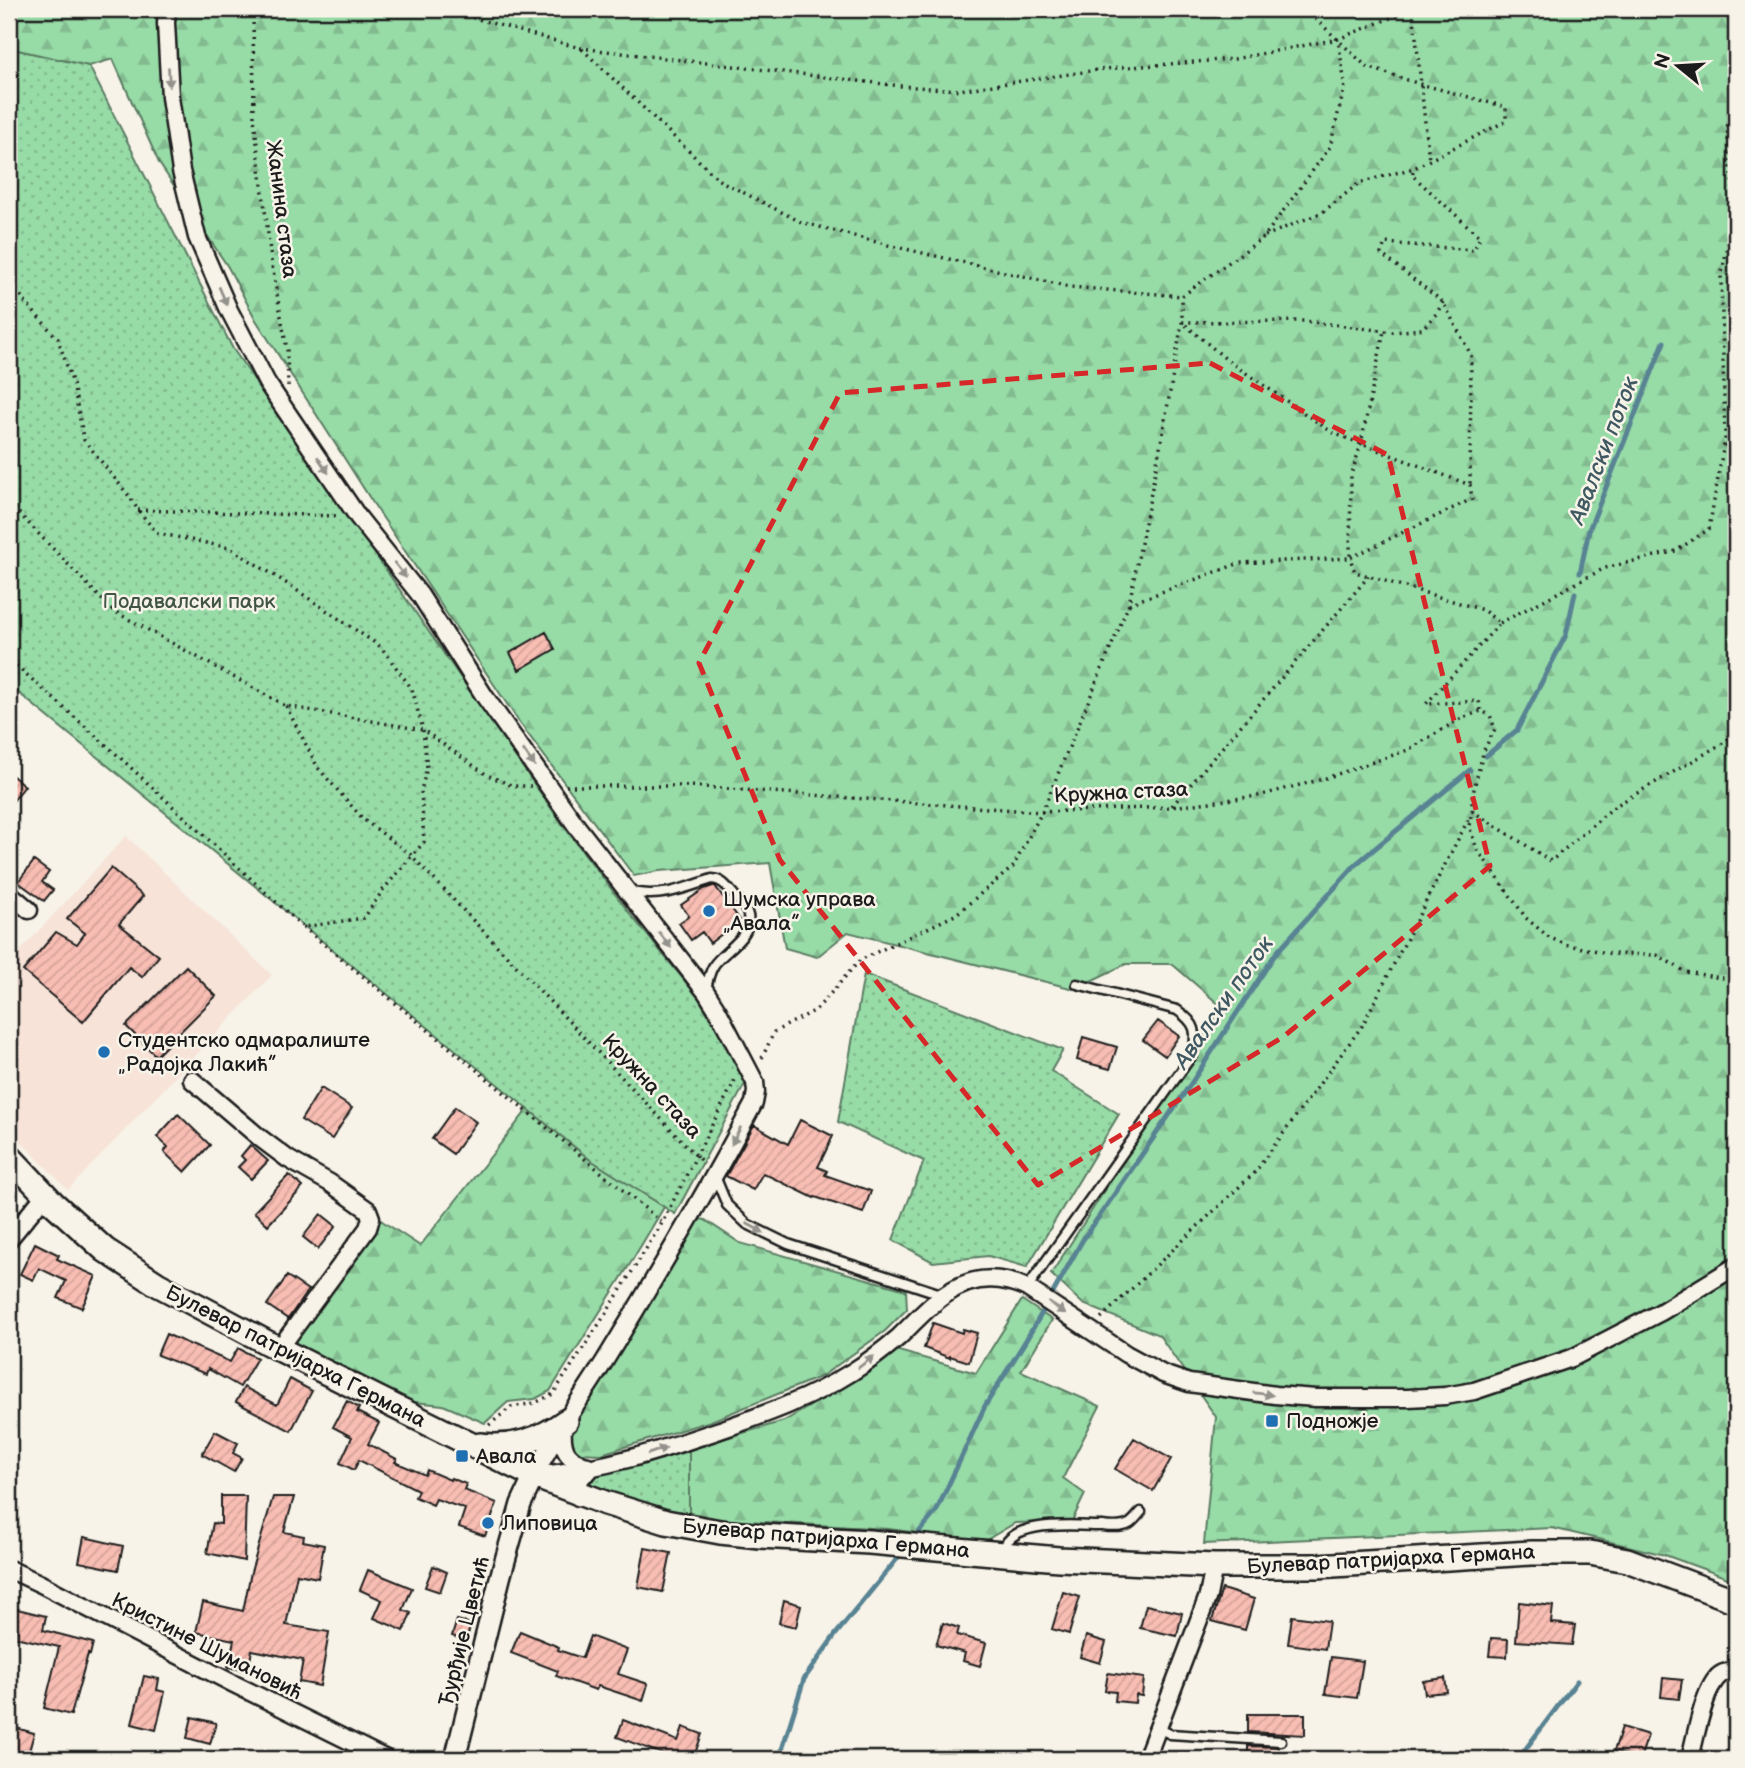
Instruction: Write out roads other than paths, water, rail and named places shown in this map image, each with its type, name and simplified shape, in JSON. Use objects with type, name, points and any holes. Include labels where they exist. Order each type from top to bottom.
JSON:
[{"type":"main road","name":"Булевар патријарха Германа","points":[[9,1156],[45,1195],[105,1250],[137,1272],[279,1349],[474,1437],[534,1476],[666,1522],[720,1532],[1062,1559],[1214,1566],[1328,1566],[1531,1553],[1590,1553],[1627,1560],[1736,1601]]},
{"type":"main road","points":[[474,1437],[484,1446],[518,1445],[530,1442],[565,1424]]},
{"type":"main road","points":[[580,1494],[576,1489],[576,1479],[580,1472],[589,1469]]},
{"type":"street","points":[[167,9],[170,97],[181,171],[197,237],[229,310],[267,383],[358,517],[420,595],[485,697],[578,828],[706,992],[753,1077],[756,1092],[754,1103],[715,1176],[534,1476]]},
{"type":"street","points":[[9,893],[29,910]]},
{"type":"street","points":[[192,1080],[288,1159],[330,1183],[368,1210],[371,1218],[368,1228],[279,1349]]},
{"type":"street","points":[[9,1239],[45,1195]]},
{"type":"street","points":[[534,1476],[589,1469],[639,1457],[774,1412],[853,1371],[898,1338],[928,1307],[958,1286],[984,1279],[1006,1280],[1027,1288],[1126,1354],[1163,1374],[1189,1382],[1275,1395],[1367,1398],[1445,1396],[1474,1391],[1572,1358],[1661,1312],[1736,1266]]},
{"type":"street","points":[[565,1424],[562,1440],[567,1454],[589,1469]]},
{"type":"street","name":"Ђурђије Цветић","points":[[454,1759],[500,1578],[521,1504],[534,1476]]},
{"type":"street","points":[[1146,1759],[1208,1596],[1214,1566]]},
{"type":"street","name":"Кристине Шумановић","points":[[9,1569],[386,1759]]},
{"type":"street","points":[[1690,1759],[1703,1707],[1713,1682],[1727,1672],[1736,1673]]},
{"type":"lane","points":[[628,891],[647,895],[662,894],[712,879],[724,883],[746,910],[749,921],[747,927],[740,940],[720,957],[712,968],[706,992]]},
{"type":"lane","points":[[1027,1288],[1193,1054],[1196,1041],[1190,1019],[1177,1010],[1077,984]]},
{"type":"lane","points":[[715,1176],[727,1205],[747,1224],[788,1244],[944,1295]]},
{"type":"lane","points":[[1003,1554],[1004,1545],[1016,1533],[1032,1527],[1115,1527],[1129,1524],[1141,1512]]},
{"type":"lane","points":[[1158,1728],[1170,1734],[1282,1741]]},
{"type":"waterway","name":"Авалски поток","points":[[1580,573],[1589,530],[1664,342]]},
{"type":"waterway","name":"Авалски поток","points":[[1486,756],[1517,730],[1566,635],[1575,593]]},
{"type":"waterway","name":"Авалски поток","points":[[1053,1293],[1082,1241],[1190,1085],[1276,953],[1356,864],[1470,770]]},
{"type":"waterway","name":"Авалски поток","points":[[919,1532],[936,1512],[985,1406],[1043,1311]]},
{"type":"waterway","name":"Авалски поток","points":[[779,1759],[804,1679],[836,1634],[897,1559]]},
{"type":"waterway","points":[[1518,1759],[1577,1681]]},
{"type":"place","name":"Шумска управа „Авала”","points":[[709,911]]},
{"type":"place","name":"Студентско одмаралиште „Радојка Лакић”","points":[[104,1052]]},
{"type":"place","name":"Подножје","points":[[1272,1421]]},
{"type":"place","name":"Авала","points":[[462,1456]]},
{"type":"place","name":"Липовица","points":[[488,1523]]},
{"type":"park label","name":"Подавалски парк","points":[[189,601]]}]
